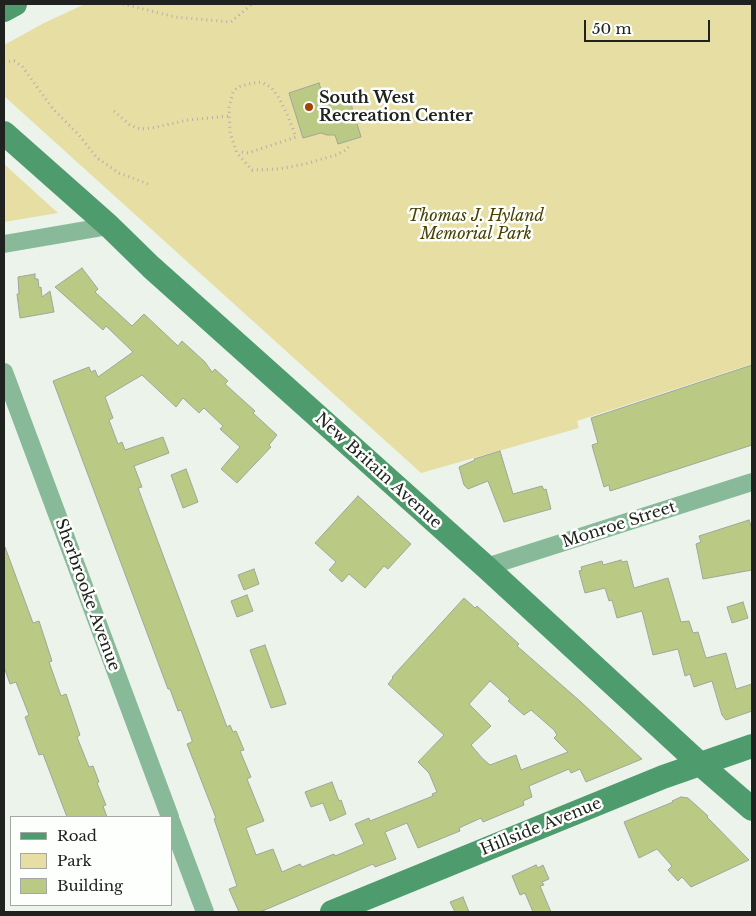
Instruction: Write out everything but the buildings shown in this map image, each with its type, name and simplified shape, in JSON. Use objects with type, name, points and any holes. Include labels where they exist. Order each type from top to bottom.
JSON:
[{"type":"main road","points":[[4,10],[15,4]]},
{"type":"main road","name":"New Britain Avenue","points":[[4,133],[752,809]]},
{"type":"main road","name":"Hillside Avenue","points":[[332,912],[700,764],[752,746]]},
{"type":"street","points":[[4,244],[109,226]]},
{"type":"street","name":"Sherbrooke Avenue","points":[[4,372],[170,816]]},
{"type":"street","name":"Monroe Street","points":[[486,567],[752,482]]},
{"type":"street","name":"Sherbrooke Avenue","points":[[172,822],[206,912]]},
{"type":"path","points":[[123,4],[175,17],[231,22],[252,4]]},
{"type":"path","points":[[4,62],[14,62],[22,66],[53,109],[79,135],[97,158],[119,173],[148,184]]},
{"type":"path","points":[[242,152],[248,153],[296,138],[280,98],[271,87],[261,82],[238,88],[233,92],[229,107],[230,133],[237,153],[252,170],[279,169],[305,164],[336,156],[350,145]]},
{"type":"path","points":[[114,111],[130,125],[140,129],[188,120],[229,116]]},
{"type":"green space","name":"Thomas J. Hyland Memorial Park","points":[[85,4],[752,4],[752,364],[577,421],[579,428],[421,473],[4,96],[4,45],[44,23]]},
{"type":"green space","points":[[4,164],[58,213],[4,222]]},
{"type":"place","name":"South West Recreation Center","points":[[309,107]]}]
